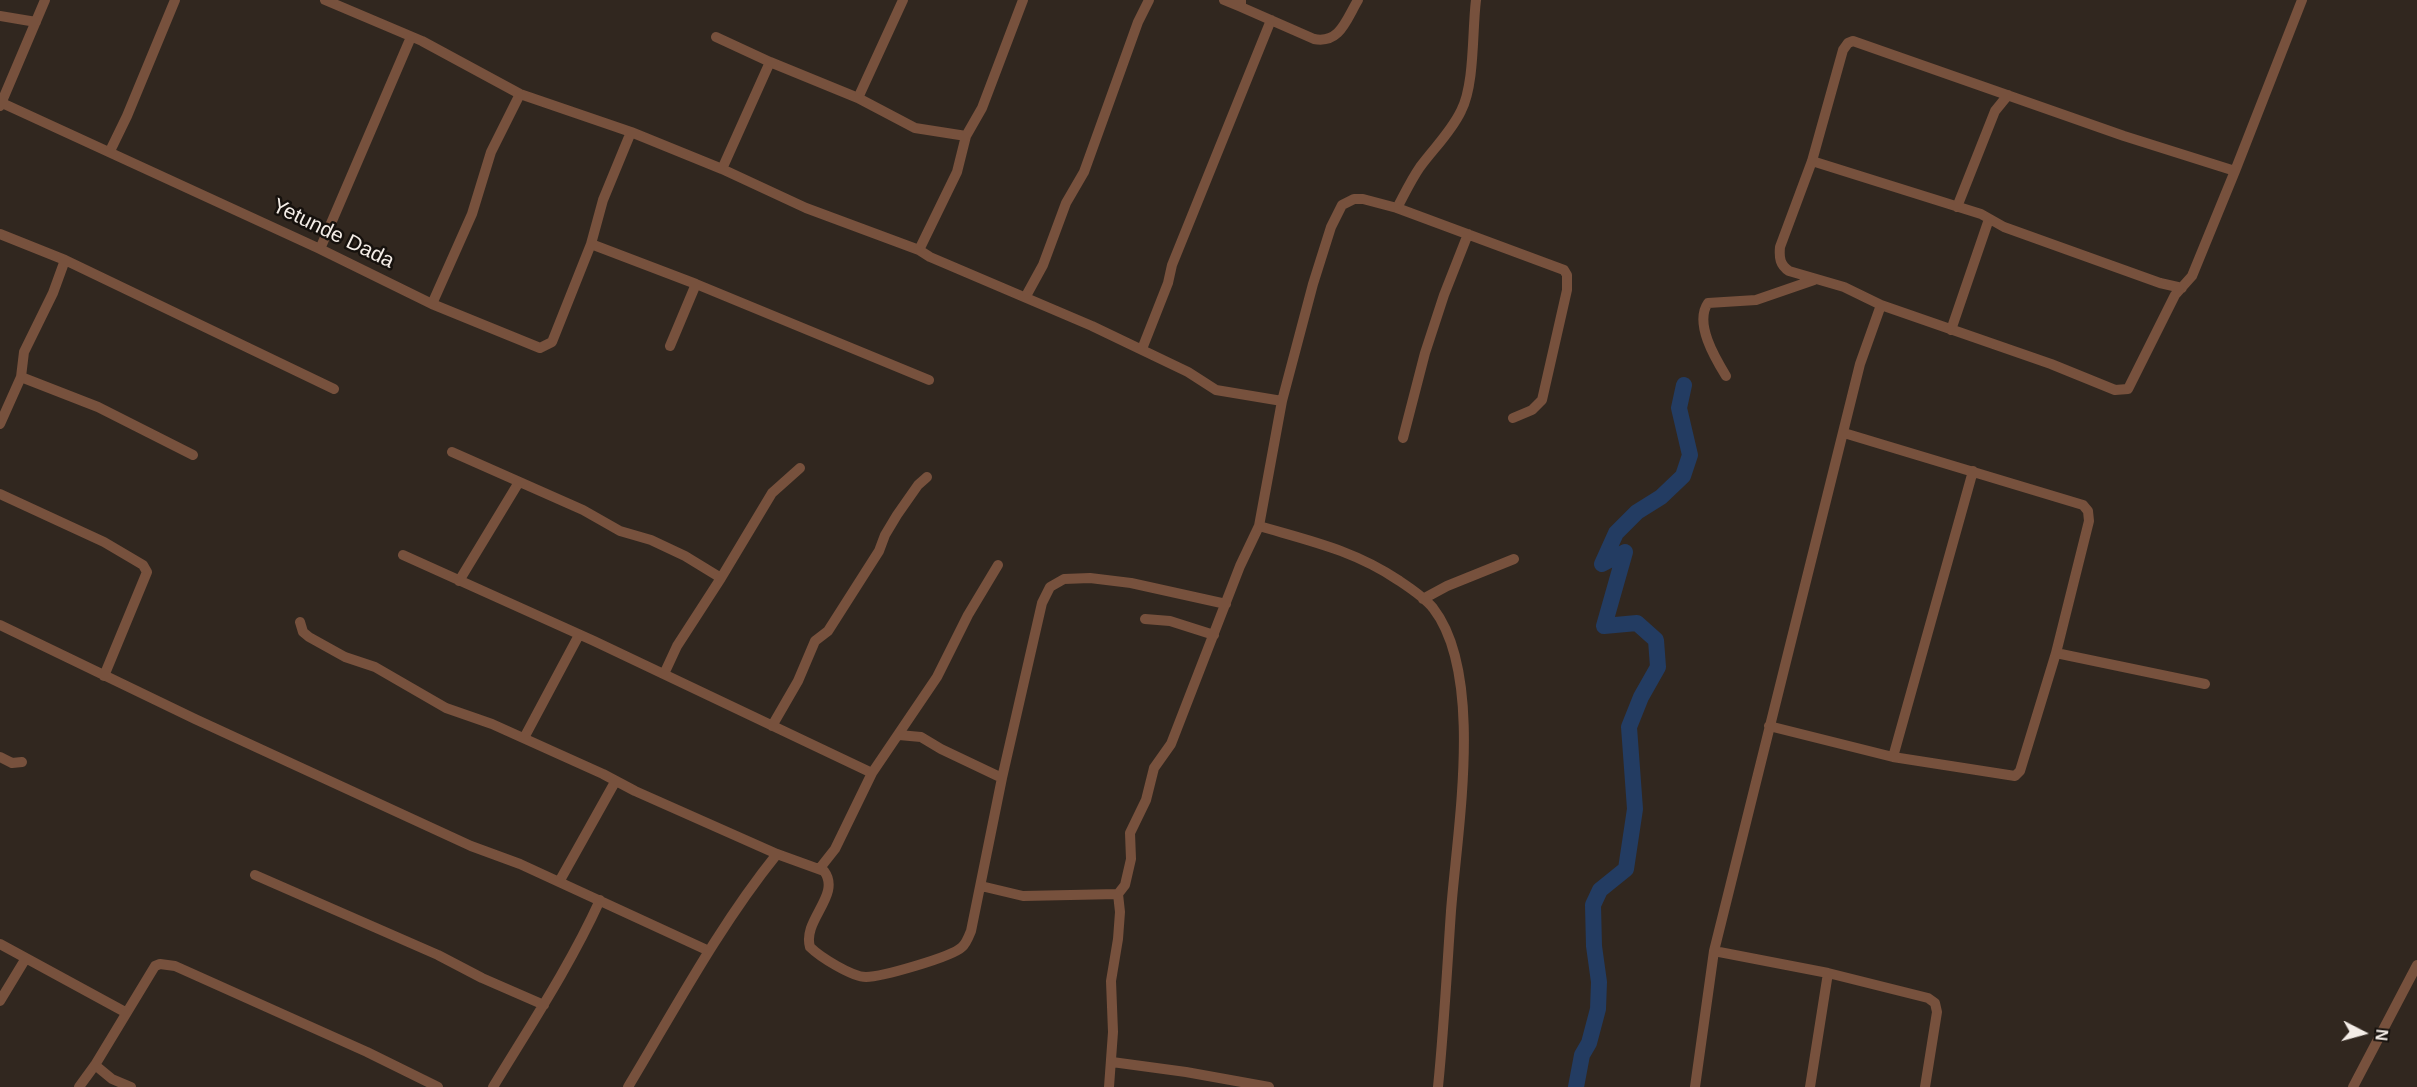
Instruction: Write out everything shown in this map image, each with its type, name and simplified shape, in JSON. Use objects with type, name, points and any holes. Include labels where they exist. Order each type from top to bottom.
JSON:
[{"type":"street","points":[[1,104],[45,0]]},
{"type":"street","points":[[110,152],[175,0]]},
{"type":"street","points":[[325,0],[411,37],[520,94],[631,132],[722,169],[806,207],[919,250],[930,257],[1026,296],[1142,349],[1216,390],[1282,401]]},
{"type":"street","points":[[858,98],[903,0]]},
{"type":"street","points":[[919,250],[957,172],[966,136],[982,108],[1023,0]]},
{"type":"street","points":[[1026,296],[1043,265],[1066,203],[1084,172],[1138,22],[1149,0]]},
{"type":"street","points":[[1224,0],[1241,3],[1270,20],[1325,41],[1335,38],[1358,0]]},
{"type":"street","points":[[1398,208],[1418,169],[1451,128],[1463,109],[1472,64],[1472,34],[1476,0]]},
{"type":"street","points":[[2235,171],[2124,136],[1853,41],[1848,43],[1843,50],[1812,161],[1779,254],[1783,267],[1814,280],[1844,286],[1881,305],[2115,390],[2123,390],[2131,386],[2169,306],[2192,276],[2235,171],[2302,0]]},
{"type":"street","points":[[0,16],[36,22]]},
{"type":"street","points":[[1142,349],[1166,289],[1172,264],[1270,20]]},
{"type":"street","points":[[320,249],[411,37]]},
{"type":"street","points":[[717,37],[770,62],[858,98],[915,128],[966,136]]},
{"type":"street","points":[[722,169],[770,62]]},
{"type":"street","points":[[432,304],[472,214],[492,152],[520,94]]},
{"type":"street","points":[[1957,207],[1991,117],[2008,95]]},
{"type":"street","name":"Yetunde Dada","points":[[1,104],[320,249],[432,304],[540,348],[552,342],[591,244]]},
{"type":"street","points":[[631,132],[603,200],[591,244],[696,284],[929,380]]},
{"type":"street","points":[[1812,161],[1957,207],[2004,227],[2160,283],[2182,288]]},
{"type":"street","points":[[1109,1087],[1112,1062],[1111,981],[1118,939],[1118,894],[1125,885],[1131,859],[1130,833],[1146,800],[1154,768],[1171,744],[1259,526],[1282,401],[1313,284],[1331,227],[1342,205],[1354,199],[1363,199],[1398,208],[1564,270],[1567,274],[1567,290],[1542,400],[1532,410],[1513,418]]},
{"type":"street","points":[[1951,330],[1989,219]]},
{"type":"street","points":[[0,234],[65,260],[334,389]]},
{"type":"street","points":[[1403,438],[1425,353],[1444,295],[1468,234]]},
{"type":"street","points":[[0,424],[21,377],[24,352],[49,302],[65,260]]},
{"type":"street","points":[[1726,376],[1712,353],[1706,333],[1704,311],[1708,303],[1756,300],[1814,280]]},
{"type":"street","points":[[670,346],[696,284]]},
{"type":"street","points":[[1695,1087],[1714,951],[1860,364],[1881,305]]},
{"type":"street","points":[[21,377],[98,407],[193,455]]},
{"type":"street","points":[[1769,726],[1893,757],[2015,776],[2020,771],[2056,653],[2089,521],[2088,511],[2075,502],[1844,433]]},
{"type":"street","points":[[452,452],[583,510],[620,531],[651,540],[685,556],[721,578]]},
{"type":"street","points":[[664,674],[677,646],[772,493],[800,468]]},
{"type":"street","points":[[1893,757],[1973,471]]},
{"type":"street","points":[[772,726],[798,681],[815,642],[828,631],[875,557],[897,515],[918,485],[927,477]]},
{"type":"street","points":[[459,581],[519,482]]},
{"type":"street","points":[[0,494],[104,542],[143,565],[147,576],[104,676]]},
{"type":"street","points":[[1259,526],[1349,552],[1377,566],[1412,589],[1433,608],[1454,652],[1463,711],[1464,738],[1438,1087]]},
{"type":"street","points":[[403,555],[664,674],[872,773]]},
{"type":"street","points":[[1423,599],[1448,586],[1514,559]]},
{"type":"street","points":[[819,868],[835,849],[872,773],[937,677],[968,615],[998,565]]},
{"type":"street","points":[[300,622],[303,632],[309,637],[345,657],[375,667],[446,708],[492,724],[777,854],[824,871],[830,882],[810,933],[808,940],[810,947],[849,974],[867,977],[934,959],[963,947],[971,931],[1002,778],[1042,603],[1050,587],[1064,579],[1090,578],[1131,583],[1226,604]]},
{"type":"street","points":[[1145,619],[1170,621],[1214,634]]},
{"type":"street","points":[[0,625],[104,676],[471,846],[600,900],[709,951]]},
{"type":"street","points":[[524,738],[579,635]]},
{"type":"street","points":[[2056,653],[2205,684]]},
{"type":"street","points":[[899,735],[921,737],[1002,778]]},
{"type":"street","points":[[0,757],[12,763],[22,762]]},
{"type":"street","points":[[559,882],[615,782]]},
{"type":"street","points":[[628,1087],[709,951],[757,879],[777,854]]},
{"type":"street","points":[[255,875],[544,1005]]},
{"type":"street","points":[[981,886],[1023,896],[1118,894]]},
{"type":"street","points":[[494,1087],[584,935],[600,900]]},
{"type":"street","points":[[0,944],[125,1012]]},
{"type":"street","points":[[1714,951],[1828,973],[1928,998],[1935,1003],[1937,1012],[1925,1087]]},
{"type":"street","points":[[0,1001],[26,958]]},
{"type":"street","points":[[79,1087],[95,1065],[125,1012],[155,966],[160,964],[175,966],[438,1087]]},
{"type":"street","points":[[2353,1087],[2417,965]]},
{"type":"street","points":[[1810,1087],[1828,973]]},
{"type":"street","points":[[1112,1062],[1269,1087]]},
{"type":"street","points":[[95,1065],[112,1078],[131,1087]]},
{"type":"waterway","points":[[1576,1087],[1582,1055],[1589,1043],[1598,1009],[1599,982],[1594,946],[1593,905],[1600,890],[1626,869],[1635,809],[1629,727],[1641,697],[1658,667],[1656,640],[1637,623],[1604,626],[1625,552],[1602,564],[1616,533],[1637,512],[1661,497],[1683,476],[1690,455],[1679,408],[1684,385]]}]
